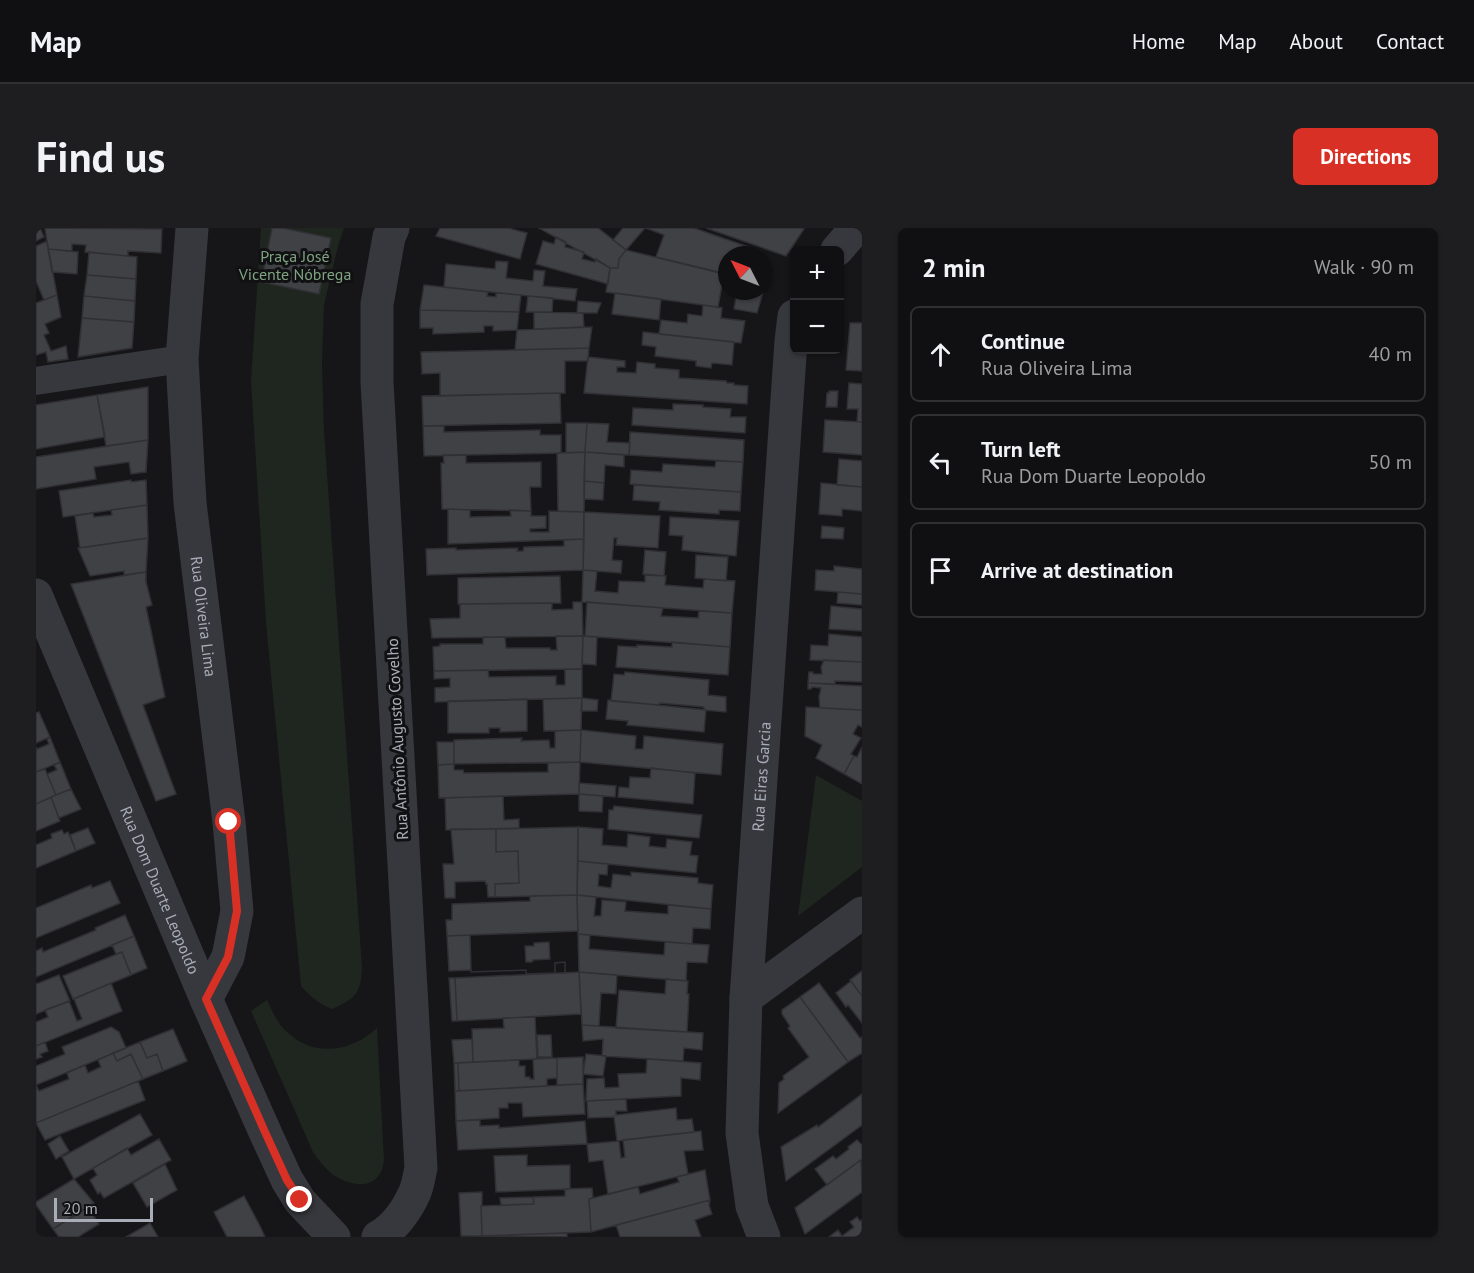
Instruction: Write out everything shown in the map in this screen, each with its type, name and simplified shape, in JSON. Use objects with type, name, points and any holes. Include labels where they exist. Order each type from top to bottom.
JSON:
[{"type":"street","name":"Rua Oliveira Lima","points":[[192,228],[182,359],[190,503],[229,822],[237,911],[228,957],[206,999]]},
{"type":"street","name":"Rua Antônio Augusto Covelho","points":[[378,1237],[389,1231],[403,1212],[415,1192],[421,1168],[377,382],[377,304],[389,237],[393,228]]},
{"type":"street","points":[[840,246],[856,228]]},
{"type":"street","name":"Rua Eiras Garcia","points":[[764,1237],[752,1206],[742,1133],[746,998],[790,341]]},
{"type":"street","points":[[36,381],[182,359]]},
{"type":"street","name":"Rua Dom Duarte Leopoldo","points":[[36,595],[206,999],[287,1180],[300,1200],[334,1237]]},
{"type":"street","points":[[746,998],[862,913]]},
{"type":"green space","name":"Praça José Vicente Nóbrega","points":[[261,228],[344,228],[324,305],[322,362],[324,431],[362,967],[358,990],[346,1002],[332,1009],[315,1000],[301,986],[266,623],[251,381]]},
{"type":"green space","points":[[816,775],[862,801],[862,867],[798,916]]},
{"type":"green space","points":[[267,1000],[276,1019],[284,1029],[306,1045],[330,1049],[343,1047],[355,1043],[377,1028],[384,1161],[381,1172],[375,1180],[356,1184],[343,1180],[329,1172],[313,1152],[251,1011]]},
{"type":"building","points":[[36,228],[40,228],[44,237],[36,241]]},
{"type":"building","points":[[45,228],[162,229],[161,253],[128,251],[128,256],[85,252],[86,245],[72,244],[72,251],[48,249]]},
{"type":"building","points":[[272,228],[283,228],[331,238],[319,294],[261,282]]},
{"type":"building","points":[[440,228],[508,228],[527,233],[520,259],[436,236]]},
{"type":"building","points":[[539,228],[598,228],[626,250],[619,259],[618,268],[610,268]]},
{"type":"building","points":[[623,228],[645,228],[626,250],[613,240]]},
{"type":"building","points":[[646,228],[694,228],[746,246],[718,246],[718,272],[656,257],[664,235]]},
{"type":"building","points":[[706,228],[804,229],[793,246],[790,246],[786,256],[772,251],[772,246],[757,246]]},
{"type":"building","points":[[556,237],[566,242],[565,247],[584,252],[582,259],[595,262],[596,259],[610,268],[608,284],[536,264],[543,241],[554,244]]},
{"type":"building","points":[[47,241],[57,295],[44,300],[36,281],[36,246]]},
{"type":"building","points":[[48,249],[78,252],[77,274],[52,272]]},
{"type":"building","points":[[626,250],[718,273],[718,307],[606,292],[610,268],[618,268],[619,259]]},
{"type":"building","points":[[89,252],[137,257],[136,279],[87,275]]},
{"type":"building","points":[[496,261],[508,262],[506,278],[533,281],[534,270],[545,271],[543,286],[577,289],[575,301],[444,287],[446,264],[495,269]]},
{"type":"building","points":[[87,275],[136,279],[135,301],[84,296]]},
{"type":"building","points":[[424,285],[488,292],[487,296],[496,297],[496,293],[521,295],[519,312],[420,310]]},
{"type":"building","points":[[615,293],[661,299],[659,320],[612,314]]},
{"type":"building","points":[[57,295],[61,317],[45,324],[49,333],[44,335],[51,351],[66,346],[68,359],[48,362],[46,352],[36,355],[36,303]]},
{"type":"building","points":[[84,296],[135,301],[134,322],[82,318]]},
{"type":"building","points":[[528,296],[553,298],[552,312],[526,312]]},
{"type":"building","points":[[736,300],[761,300],[757,313],[734,309]]},
{"type":"building","points":[[578,301],[601,303],[597,313],[577,313]]},
{"type":"building","points":[[703,305],[722,308],[721,318],[745,321],[741,343],[659,334],[661,320],[687,323],[688,314],[702,316]]},
{"type":"building","points":[[420,310],[519,312],[517,330],[493,331],[493,326],[484,326],[484,332],[433,334],[433,328],[420,328]]},
{"type":"building","points":[[534,312],[583,313],[584,327],[534,329]]},
{"type":"building","points":[[82,318],[134,322],[132,348],[78,357]]},
{"type":"building","points":[[850,323],[862,323],[862,371],[846,370]]},
{"type":"building","points":[[592,327],[589,348],[515,350],[517,330]]},
{"type":"building","points":[[643,332],[734,342],[732,365],[712,363],[711,368],[696,366],[696,361],[655,356],[656,347],[642,345]]},
{"type":"building","points":[[589,348],[588,361],[565,361],[565,393],[440,396],[440,373],[422,374],[421,352]]},
{"type":"building","points":[[588,357],[625,361],[625,367],[617,367],[617,372],[636,373],[637,362],[655,364],[655,368],[679,370],[679,378],[726,381],[734,385],[748,386],[747,404],[584,393]]},
{"type":"building","points":[[849,383],[862,384],[862,422],[857,422],[858,409],[847,409]]},
{"type":"building","points":[[148,387],[148,440],[106,446],[97,395]]},
{"type":"building","points":[[829,391],[838,391],[837,407],[826,407]]},
{"type":"building","points":[[560,393],[561,423],[423,426],[422,396]]},
{"type":"building","points":[[97,395],[105,437],[36,449],[36,405]]},
{"type":"building","points":[[673,404],[731,409],[730,417],[746,417],[745,433],[632,425],[633,408],[673,410]]},
{"type":"building","points":[[825,420],[862,422],[862,455],[823,452]]},
{"type":"building","points":[[566,423],[587,423],[585,452],[566,453]]},
{"type":"building","points":[[587,423],[609,424],[607,442],[630,443],[629,455],[585,452]]},
{"type":"building","points":[[423,426],[444,426],[444,432],[540,430],[540,435],[561,435],[561,453],[424,456]]},
{"type":"building","points":[[630,432],[744,440],[743,462],[629,455]]},
{"type":"building","points":[[148,440],[146,472],[131,474],[129,462],[94,467],[96,479],[36,489],[36,457]]},
{"type":"building","points":[[585,452],[624,455],[624,467],[605,465],[604,483],[584,481]]},
{"type":"building","points":[[585,452],[584,512],[558,511],[557,453]]},
{"type":"building","points":[[443,455],[466,455],[466,463],[541,462],[541,487],[530,487],[531,511],[442,509],[441,463],[444,463]]},
{"type":"building","points":[[839,459],[862,461],[862,487],[837,485]]},
{"type":"building","points":[[716,461],[743,462],[741,492],[630,484],[631,470],[662,472],[663,464],[715,467]]},
{"type":"building","points":[[131,480],[131,482],[146,480],[147,505],[63,517],[59,491]]},
{"type":"building","points":[[584,481],[604,483],[603,500],[584,499]]},
{"type":"building","points":[[821,483],[862,487],[862,511],[842,509],[842,516],[819,514]]},
{"type":"building","points":[[634,485],[741,492],[740,511],[719,510],[719,514],[659,510],[660,502],[633,500]]},
{"type":"building","points":[[147,505],[148,538],[80,548],[75,516],[93,513],[94,517],[112,515],[111,510]]},
{"type":"building","points":[[448,509],[470,510],[470,517],[511,516],[510,510],[531,511],[531,516],[546,516],[546,528],[530,529],[530,532],[549,532],[549,511],[584,512],[584,539],[448,544]]},
{"type":"building","points":[[584,512],[660,516],[658,548],[616,545],[617,538],[614,538],[612,560],[622,561],[621,573],[583,570]]},
{"type":"building","points":[[670,517],[739,521],[736,556],[682,550],[683,536],[669,535]]},
{"type":"building","points":[[822,526],[844,528],[843,539],[821,538]]},
{"type":"building","points":[[148,538],[146,572],[124,575],[124,571],[90,576],[78,548]]},
{"type":"building","points":[[584,539],[583,570],[427,575],[426,549],[518,548],[517,551],[523,551],[524,547],[564,546],[564,540]]},
{"type":"building","points":[[645,550],[666,552],[664,576],[643,574]]},
{"type":"building","points":[[696,555],[728,557],[726,581],[695,578]]},
{"type":"building","points":[[834,566],[862,569],[862,594],[815,590],[816,570],[834,571]]},
{"type":"building","points":[[583,570],[597,571],[595,591],[618,593],[619,581],[645,582],[645,575],[666,576],[665,585],[703,588],[704,579],[735,581],[732,613],[582,602]]},
{"type":"building","points":[[146,572],[152,605],[146,607],[165,697],[143,705],[176,794],[156,801],[71,584]]},
{"type":"building","points":[[560,576],[561,603],[458,604],[458,578]]},
{"type":"building","points":[[838,592],[862,594],[862,605],[837,603]]},
{"type":"building","points":[[573,602],[582,602],[583,636],[432,638],[430,619],[460,618],[460,604],[552,603],[552,610],[573,609]]},
{"type":"building","points":[[587,602],[663,608],[661,616],[698,618],[699,611],[732,613],[730,647],[585,636]]},
{"type":"building","points":[[831,606],[862,609],[862,631],[829,629]]},
{"type":"building","points":[[829,634],[862,637],[862,662],[810,660],[811,645],[828,646]]},
{"type":"building","points":[[556,636],[583,636],[582,669],[434,671],[433,647],[440,646],[440,644],[483,644],[483,637],[505,637],[506,648],[557,650]]},
{"type":"building","points":[[583,636],[597,637],[596,665],[582,664]]},
{"type":"building","points":[[672,642],[730,647],[728,675],[616,667],[618,646],[672,647]]},
{"type":"building","points":[[824,660],[862,662],[862,682],[808,683],[809,672],[822,674],[821,667]]},
{"type":"building","points":[[565,669],[582,669],[582,698],[435,702],[435,688],[450,687],[450,678],[434,679],[434,671],[488,670],[489,677],[556,676],[556,685],[565,685]]},
{"type":"building","points":[[625,672],[709,680],[708,695],[726,697],[726,712],[704,710],[704,707],[611,701],[614,674],[624,675]]},
{"type":"building","points":[[808,683],[862,686],[862,710],[820,708],[821,688],[808,689]]},
{"type":"building","points":[[582,698],[598,700],[597,711],[581,711]]},
{"type":"building","points":[[582,698],[581,730],[544,731],[543,699]]},
{"type":"building","points":[[527,699],[527,731],[500,732],[500,728],[489,728],[489,733],[448,733],[448,701]]},
{"type":"building","points":[[608,700],[706,710],[704,732],[627,725],[628,721],[606,719]]},
{"type":"building","points":[[806,707],[862,710],[862,727],[858,725],[853,734],[861,738],[851,754],[854,756],[844,774],[816,758],[822,745],[805,736]]},
{"type":"building","points":[[39,712],[50,737],[36,743],[36,713]]},
{"type":"building","points":[[581,730],[636,736],[635,749],[643,749],[644,736],[723,744],[721,775],[580,762]]},
{"type":"building","points":[[581,730],[580,762],[454,764],[454,740],[522,738],[521,741],[549,740],[550,748],[555,748],[555,731]]},
{"type":"building","points":[[50,737],[60,762],[36,772],[36,747],[37,749],[49,744],[47,739]]},
{"type":"building","points":[[437,742],[454,742],[454,764],[438,765]]},
{"type":"building","points":[[862,747],[862,784],[844,774]]},
{"type":"building","points":[[60,762],[71,789],[56,795],[47,774],[57,770],[54,765]]},
{"type":"building","points":[[580,762],[579,794],[439,798],[438,765],[454,764],[454,770],[463,770],[464,773],[548,772],[548,763]]},
{"type":"building","points":[[651,768],[695,773],[693,804],[618,797],[619,787],[629,788],[630,777],[650,778]]},
{"type":"building","points":[[45,769],[56,795],[36,804],[36,772]]},
{"type":"building","points":[[579,783],[616,786],[615,797],[579,794]]},
{"type":"building","points":[[71,789],[81,809],[59,818],[51,797]]},
{"type":"building","points":[[579,794],[603,796],[602,812],[579,811]]},
{"type":"building","points":[[503,796],[504,820],[519,819],[519,828],[446,830],[445,798]]},
{"type":"building","points":[[51,797],[60,821],[36,831],[36,804]]},
{"type":"building","points":[[614,806],[702,815],[699,838],[608,829],[609,810],[613,810]]},
{"type":"building","points":[[578,827],[577,895],[495,897],[495,884],[519,883],[518,851],[496,852],[496,829]]},
{"type":"building","points":[[578,827],[603,829],[602,845],[627,847],[628,834],[650,837],[649,846],[666,848],[667,839],[692,842],[690,855],[698,856],[696,873],[578,861]]},
{"type":"building","points":[[88,828],[95,843],[76,851],[70,835]]},
{"type":"building","points":[[451,829],[496,829],[496,852],[518,851],[519,883],[495,884],[495,897],[488,897],[485,881],[455,882],[455,898],[445,898],[443,864],[454,864]]},
{"type":"building","points":[[62,830],[64,834],[68,832],[76,851],[36,868],[36,845],[52,838],[51,834]]},
{"type":"building","points":[[578,861],[608,864],[607,875],[599,874],[598,886],[611,888],[613,874],[631,876],[631,872],[698,878],[698,883],[713,885],[711,909],[577,895]]},
{"type":"building","points":[[110,881],[120,903],[36,938],[36,908],[91,885],[92,888]]},
{"type":"building","points":[[577,895],[578,931],[447,936],[446,920],[452,920],[452,904],[530,901],[530,896]]},
{"type":"building","points":[[577,895],[596,897],[594,916],[601,916],[602,900],[626,902],[625,911],[668,914],[668,905],[711,909],[710,929],[693,928],[692,944],[578,934]]},
{"type":"building","points":[[125,915],[134,936],[36,977],[36,951],[42,948],[43,952]]},
{"type":"building","points":[[578,931],[579,972],[565,973],[565,962],[555,963],[555,973],[526,974],[526,970],[471,972],[470,935]],"holes":[[[549,942],[550,959],[526,962],[525,946]]]},
{"type":"building","points":[[578,931],[579,972],[565,973],[565,962],[555,963],[555,973],[526,974],[526,970],[449,971],[447,936]]},
{"type":"building","points":[[578,934],[590,935],[589,949],[664,955],[665,942],[709,945],[707,963],[687,962],[686,981],[579,972]]},
{"type":"building","points":[[134,936],[147,968],[131,975],[122,952],[116,954],[112,945]]},
{"type":"building","points":[[122,952],[131,975],[73,999],[63,976]]},
{"type":"building","points":[[862,971],[862,996],[850,980]]},
{"type":"building","points":[[579,972],[617,975],[616,994],[601,993],[599,1026],[582,1025]]},
{"type":"building","points":[[579,972],[581,1014],[457,1021],[455,978]]},
{"type":"building","points":[[59,975],[70,1001],[36,1014],[36,984]]},
{"type":"building","points":[[449,978],[455,978],[457,1021],[452,1021]]},
{"type":"building","points":[[666,979],[688,981],[687,1032],[616,1028],[619,990],[665,994]]},
{"type":"building","points":[[851,981],[862,996],[862,1023],[836,993]]},
{"type":"building","points":[[111,983],[122,1011],[36,1046],[36,1022],[48,1017],[45,1010],[69,1001],[77,1021],[82,1019],[74,999]]},
{"type":"building","points":[[819,983],[860,1038],[862,1037],[862,1053],[848,1062],[800,997]]},
{"type":"building","points":[[800,997],[848,1062],[778,1113],[779,1083],[784,1079],[783,1076],[809,1057],[788,1028],[790,1026],[782,1014],[782,1010]]},
{"type":"building","points":[[535,1017],[537,1059],[473,1062],[472,1029],[504,1028],[503,1018]]},
{"type":"building","points":[[582,1025],[703,1033],[702,1050],[684,1048],[683,1061],[602,1056],[603,1039],[583,1041]]},
{"type":"building","points":[[111,1027],[119,1032],[126,1048],[36,1085],[36,1066],[65,1054],[62,1047]]},
{"type":"building","points":[[173,1029],[187,1061],[163,1071],[157,1054],[147,1058],[140,1042]]},
{"type":"building","points":[[537,1035],[551,1035],[552,1057],[538,1057]]},
{"type":"building","points":[[472,1039],[473,1062],[454,1063],[452,1040]]},
{"type":"building","points":[[45,1042],[48,1051],[40,1054],[42,1057],[36,1059],[36,1046]]},
{"type":"building","points":[[140,1042],[147,1058],[157,1054],[163,1071],[143,1079],[131,1054],[117,1061],[113,1053]]},
{"type":"building","points":[[113,1053],[117,1061],[131,1054],[143,1079],[36,1123],[36,1085],[39,1091],[69,1079],[67,1073],[85,1065],[88,1073],[101,1067],[98,1060]]},
{"type":"building","points":[[586,1054],[606,1056],[603,1076],[583,1074]]},
{"type":"building","points":[[583,1057],[583,1084],[557,1085],[557,1058]]},
{"type":"building","points":[[557,1058],[557,1078],[547,1079],[547,1086],[459,1091],[458,1063],[519,1060],[519,1066],[525,1066],[525,1077],[534,1079],[533,1059]]},
{"type":"building","points":[[647,1059],[701,1063],[700,1080],[681,1078],[681,1096],[586,1101],[587,1079],[604,1078],[605,1088],[619,1087],[618,1074],[646,1073]]},
{"type":"building","points":[[454,1063],[458,1063],[459,1091],[455,1091]]},
{"type":"building","points":[[138,1081],[145,1100],[45,1140],[36,1123]]},
{"type":"building","points":[[583,1084],[585,1114],[523,1117],[522,1103],[508,1103],[508,1108],[499,1108],[499,1118],[456,1121],[455,1091]]},
{"type":"building","points":[[862,1094],[862,1125],[786,1181],[781,1147],[817,1125],[818,1127]]},
{"type":"building","points":[[626,1099],[627,1111],[616,1111],[616,1115],[676,1108],[677,1120],[692,1119],[694,1132],[617,1141],[614,1117],[588,1118],[587,1101]]},
{"type":"building","points":[[140,1114],[152,1135],[74,1179],[62,1157]]},
{"type":"building","points":[[480,1120],[480,1126],[499,1125],[499,1128],[585,1121],[587,1144],[458,1150],[456,1121]]},
{"type":"building","points":[[701,1131],[703,1150],[684,1151],[688,1174],[608,1194],[603,1160],[589,1162],[587,1144],[619,1141],[621,1158],[625,1157],[623,1140]]},
{"type":"building","points":[[60,1136],[69,1151],[56,1159],[48,1144]]},
{"type":"building","points":[[159,1139],[171,1160],[104,1198],[100,1192],[98,1194],[90,1180],[97,1175],[93,1168],[127,1148],[131,1155]]},
{"type":"building","points":[[857,1140],[862,1145],[862,1159],[827,1185],[815,1169],[833,1156],[836,1159]]},
{"type":"building","points":[[527,1155],[527,1166],[570,1165],[570,1189],[496,1192],[494,1156]]},
{"type":"building","points":[[861,1160],[862,1192],[805,1234],[795,1208]]},
{"type":"building","points":[[165,1164],[177,1190],[147,1207],[133,1183]]},
{"type":"building","points":[[705,1170],[710,1200],[591,1232],[589,1199],[638,1187],[640,1194],[679,1182],[677,1177]]},
{"type":"building","points":[[74,1179],[94,1203],[53,1229],[36,1202]]},
{"type":"building","points":[[592,1188],[593,1198],[589,1199],[591,1232],[482,1236],[481,1206],[534,1204],[533,1197],[565,1196],[565,1189]]},
{"type":"building","points":[[482,1192],[482,1236],[461,1236],[459,1193]]},
{"type":"building","points":[[244,1196],[265,1237],[227,1237],[214,1212]]},
{"type":"building","points":[[533,1197],[534,1204],[501,1205],[500,1198]]},
{"type":"building","points":[[710,1200],[712,1214],[695,1220],[701,1237],[620,1237],[616,1225]]},
{"type":"building","points":[[88,1207],[99,1224],[78,1237],[59,1237],[53,1229]]},
{"type":"building","points":[[857,1217],[860,1221],[862,1220],[862,1237],[829,1237],[838,1230],[842,1236],[854,1227],[850,1222]]},
{"type":"building","points":[[150,1223],[158,1237],[126,1237]]},
{"type":"building","points":[[567,1233],[567,1237],[461,1236],[482,1236]]},
{"type":"route","points":[[229,822],[237,911],[228,957],[206,999],[287,1180],[300,1200]]}]
